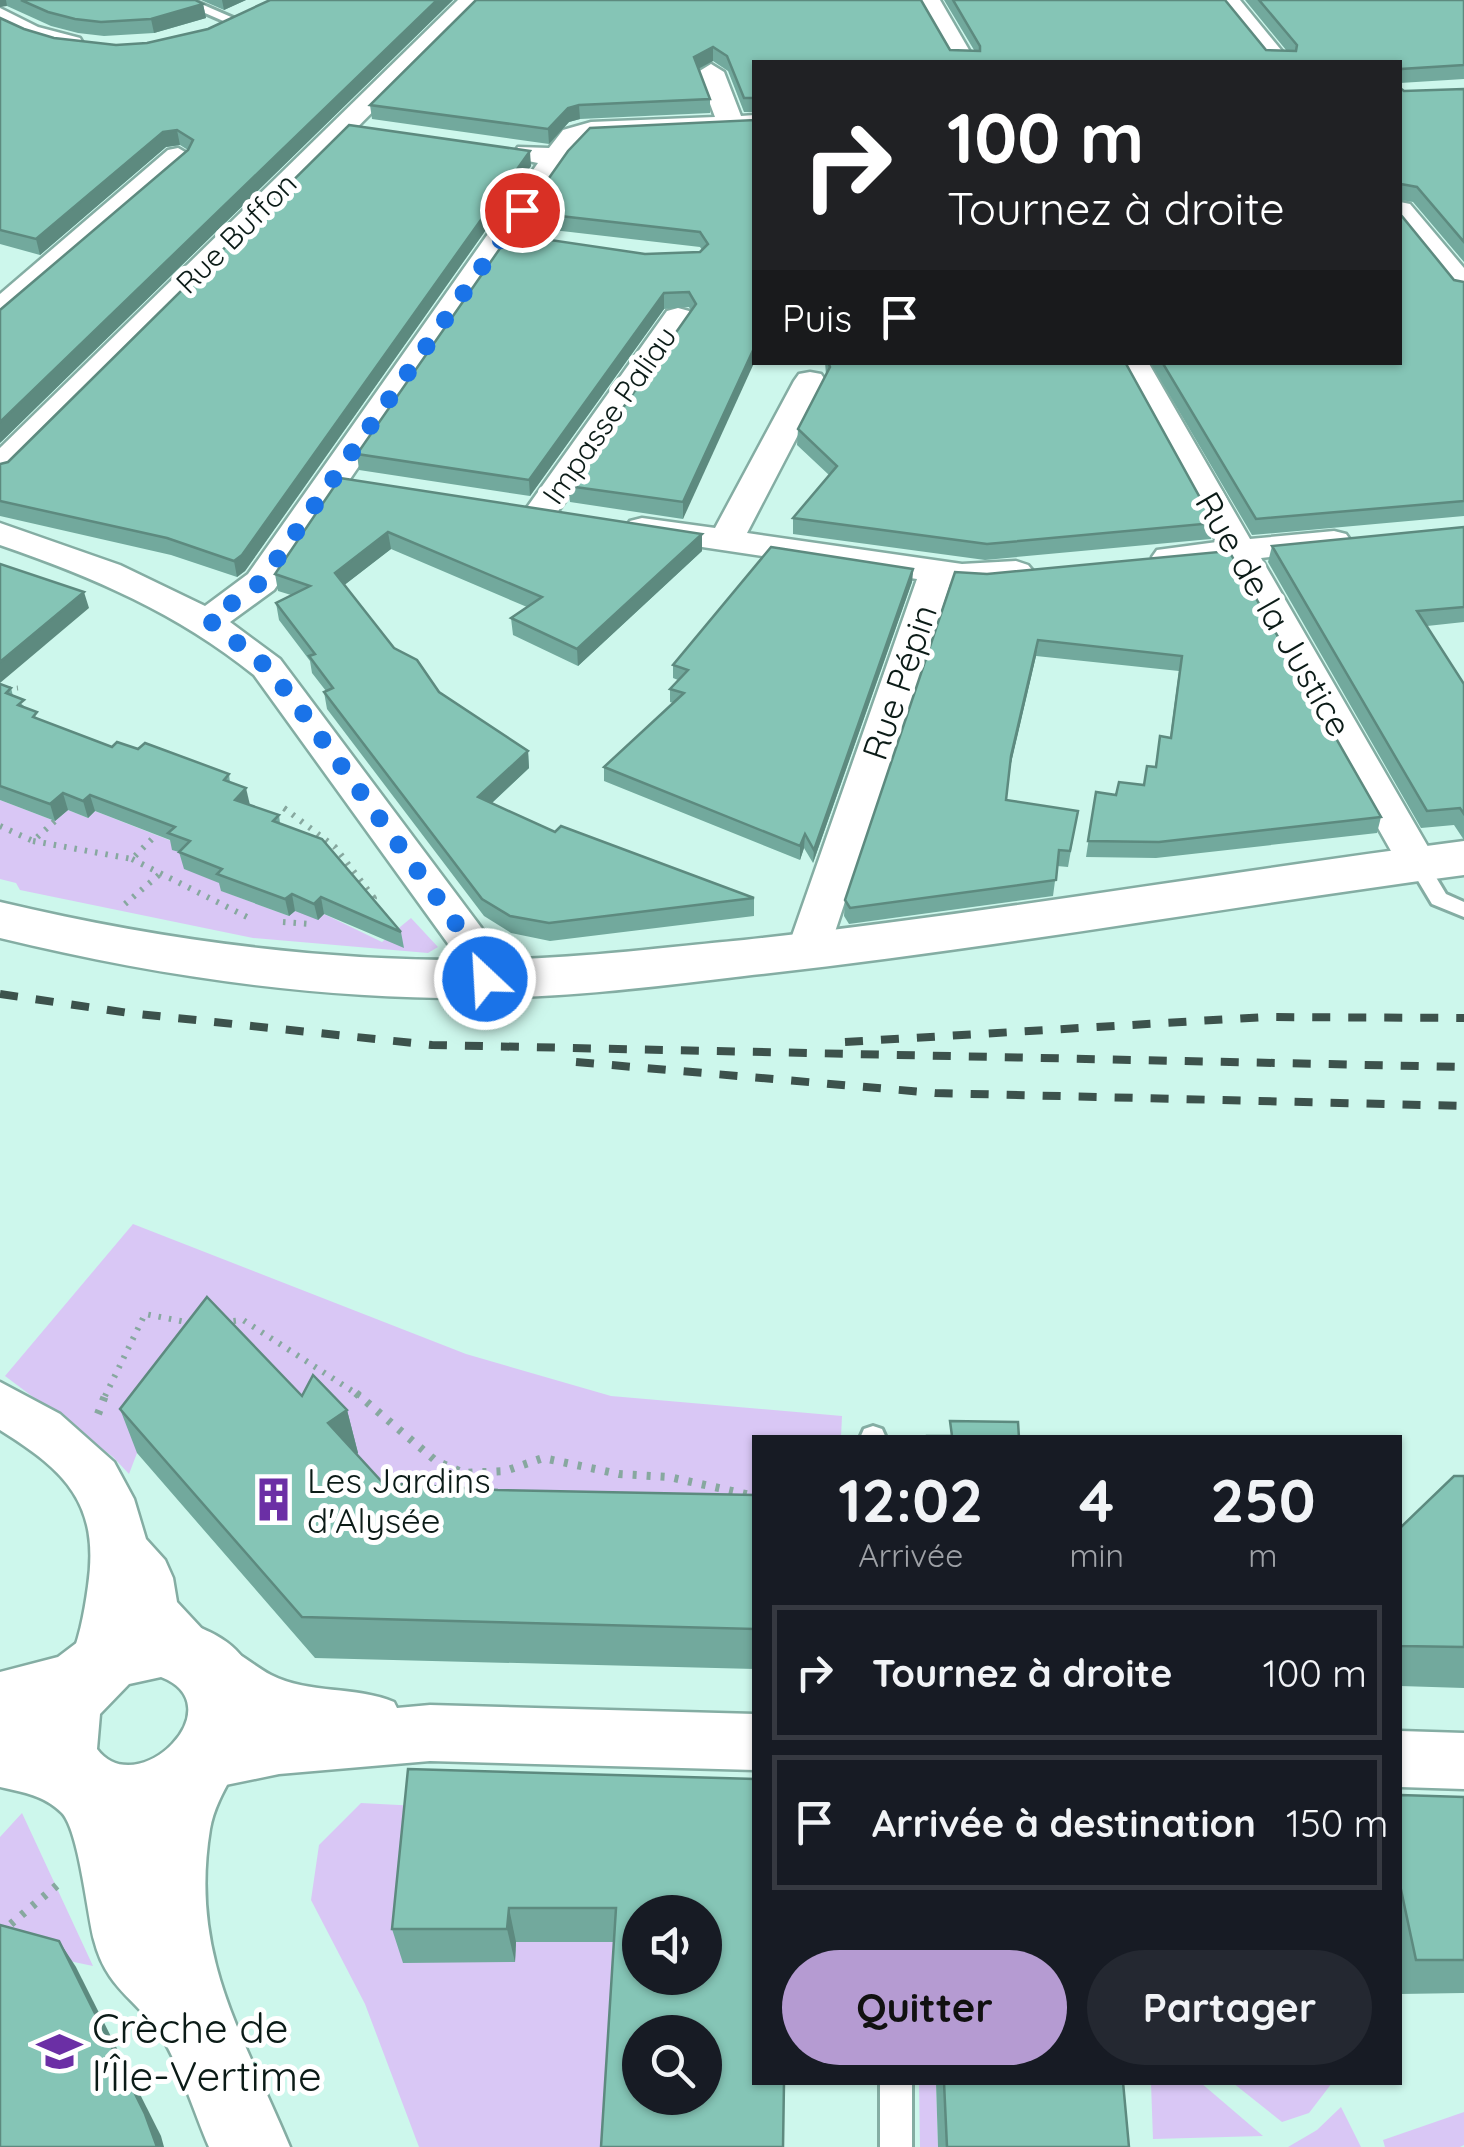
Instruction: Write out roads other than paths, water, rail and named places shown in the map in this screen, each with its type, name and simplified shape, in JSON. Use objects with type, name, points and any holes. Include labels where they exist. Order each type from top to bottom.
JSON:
[{"type":"street","points":[[928,0],[963,60]]},
{"type":"street","points":[[1227,0],[1277,60]]},
{"type":"street","points":[[470,2],[506,1]]},
{"type":"street","name":"Rue Buffon","points":[[0,467],[470,2]]},
{"type":"street","points":[[200,36],[258,7]]},
{"type":"street","points":[[0,15],[29,32],[98,47]]},
{"type":"street","points":[[209,620],[261,582],[331,480],[519,238],[556,157],[581,131],[743,123],[712,72]]},
{"type":"street","points":[[343,127],[382,132]]},
{"type":"street","points":[[498,148],[556,157]]},
{"type":"street","points":[[0,310],[178,156]]},
{"type":"street","points":[[1404,220],[1464,287]]},
{"type":"street","name":"Impasse Paliau","points":[[540,513],[678,317]]},
{"type":"street","name":"Rue de la Justice","points":[[1134,365],[1236,550],[1441,861]]},
{"type":"street","points":[[726,541],[810,380]]},
{"type":"street","points":[[331,480],[369,486]]},
{"type":"street","points":[[502,507],[577,518]]},
{"type":"street","points":[[614,524],[937,571]]},
{"type":"street","points":[[0,534],[137,585],[209,620],[267,667],[483,961],[485,979]]},
{"type":"street","points":[[1137,560],[1369,538]]},
{"type":"street","name":"Rue Pépin","points":[[807,953],[937,571],[974,575],[1042,569]]},
{"type":"street","points":[[0,920],[114,948],[192,960],[485,979],[807,953],[1441,861]]},
{"type":"street","points":[[0,1404],[43,1428],[70,1451],[104,1491],[116,1521],[121,1550],[108,1644],[67,1704],[54,1772],[125,1897],[132,1941],[142,1961],[187,2007]]},
{"type":"street","points":[[121,1550],[146,1578],[151,1613],[220,1681],[226,1712],[216,1745],[200,1768],[174,1827],[169,1890],[174,1955],[187,2007],[250,2147]]},
{"type":"street","points":[[0,1705],[88,1676],[138,1648],[161,1646],[198,1659],[257,1698],[290,1709],[353,1716],[430,1733]]},
{"type":"street","points":[[54,1772],[119,1801],[146,1799],[171,1790],[200,1768],[280,1746],[430,1733],[752,1742]]},
{"type":"street","points":[[1402,1759],[1464,1761]]},
{"type":"lane","points":[[181,0],[232,20]]},
{"type":"lane","points":[[1441,861],[1439,899],[1464,910]]},
{"type":"lane","points":[[896,2085],[896,2147]]},
{"type":"railway","points":[[0,994],[129,1013],[432,1045],[1464,1067]]},
{"type":"railway","points":[[845,1042],[1265,1017],[1464,1018]]},
{"type":"railway","points":[[576,1062],[935,1093],[1464,1106]]},
{"type":"place","name":"Les Jardins d'Alysée","points":[[274,1500]]},
{"type":"place","name":"Crèche de l'Île-Vertime","points":[[59,2051]]}]
